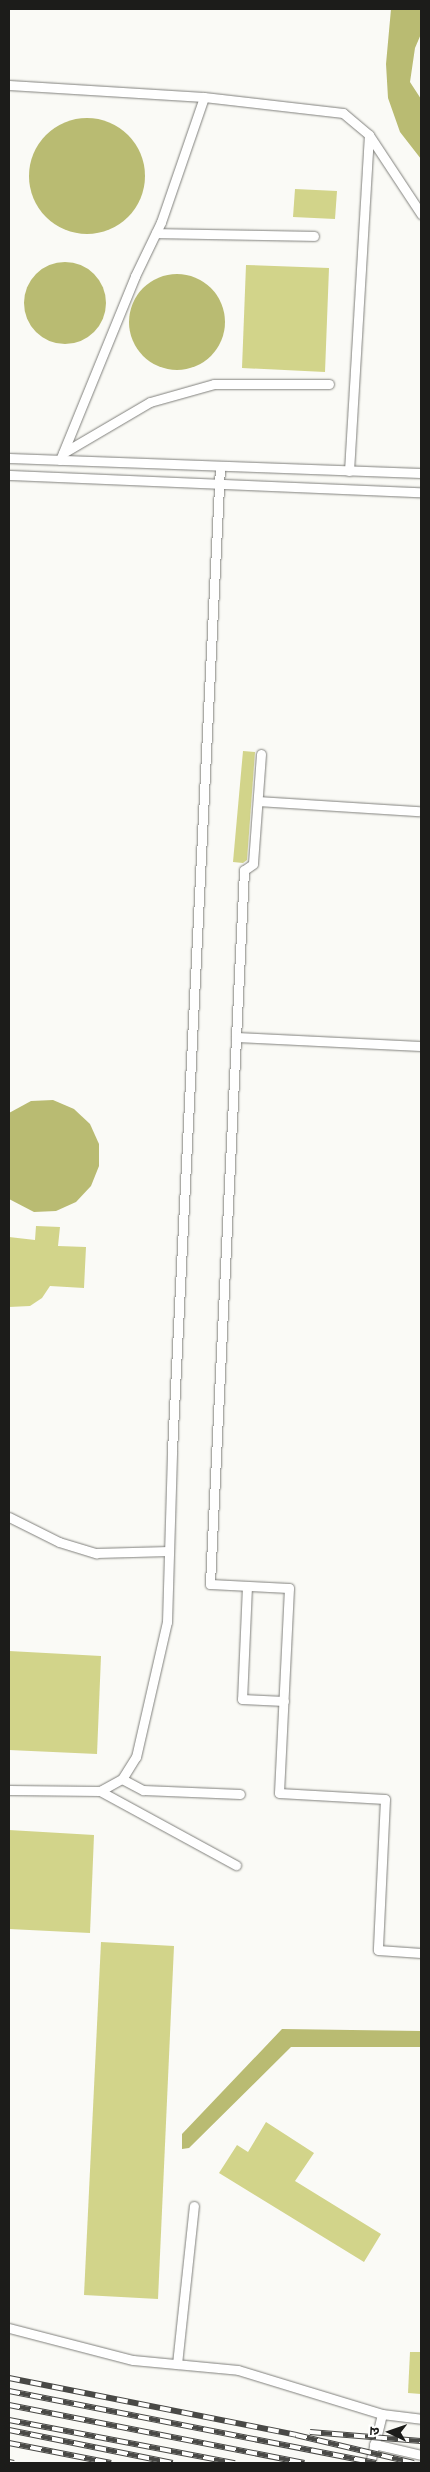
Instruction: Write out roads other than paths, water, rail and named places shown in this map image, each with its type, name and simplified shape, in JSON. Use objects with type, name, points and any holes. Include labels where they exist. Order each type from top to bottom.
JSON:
[{"type":"lane","points":[[9,85],[204,97],[343,113],[369,136],[421,214]]},
{"type":"lane","points":[[61,457],[134,276],[156,233],[204,97]]},
{"type":"lane","points":[[349,470],[369,136]]},
{"type":"lane","points":[[156,233],[314,236]]},
{"type":"lane","points":[[61,457],[150,402],[214,384],[328,384]]},
{"type":"lane","points":[[9,458],[61,457],[220,466],[421,473]]},
{"type":"lane","points":[[9,1790],[100,1791],[122,1780],[136,1757],[167,1622],[220,466]]},
{"type":"lane","points":[[9,475],[421,492]]},
{"type":"lane","points":[[261,754],[254,864],[244,870],[210,1584],[289,1588],[279,1794],[386,1798],[378,1950],[421,1952]]},
{"type":"lane","points":[[258,801],[418,811]]},
{"type":"lane","points":[[236,1037],[421,1046]]},
{"type":"lane","points":[[9,1517],[59,1542],[96,1553],[169,1551]]},
{"type":"lane","points":[[247,1586],[242,1699],[284,1701]]},
{"type":"lane","points":[[122,1780],[143,1790],[240,1794]]},
{"type":"lane","points":[[100,1791],[236,1864]]},
{"type":"lane","points":[[177,2364],[194,2206]]},
{"type":"lane","points":[[9,2328],[133,2360],[238,2370],[382,2414],[421,2420]]},
{"type":"lane","points":[[370,2463],[382,2414]]},
{"type":"lane","points":[[374,2444],[421,2456]]},
{"type":"railway","points":[[9,2378],[296,2435],[414,2463]]},
{"type":"railway","points":[[9,2391],[376,2463]]},
{"type":"railway","points":[[9,2405],[304,2463]]},
{"type":"railway","points":[[9,2420],[235,2463]]},
{"type":"railway","points":[[9,2430],[173,2463]]},
{"type":"railway","points":[[310,2432],[421,2441]]},
{"type":"railway","points":[[9,2443],[111,2463]]},
{"type":"railway","points":[[9,2462],[14,2463]]}]
